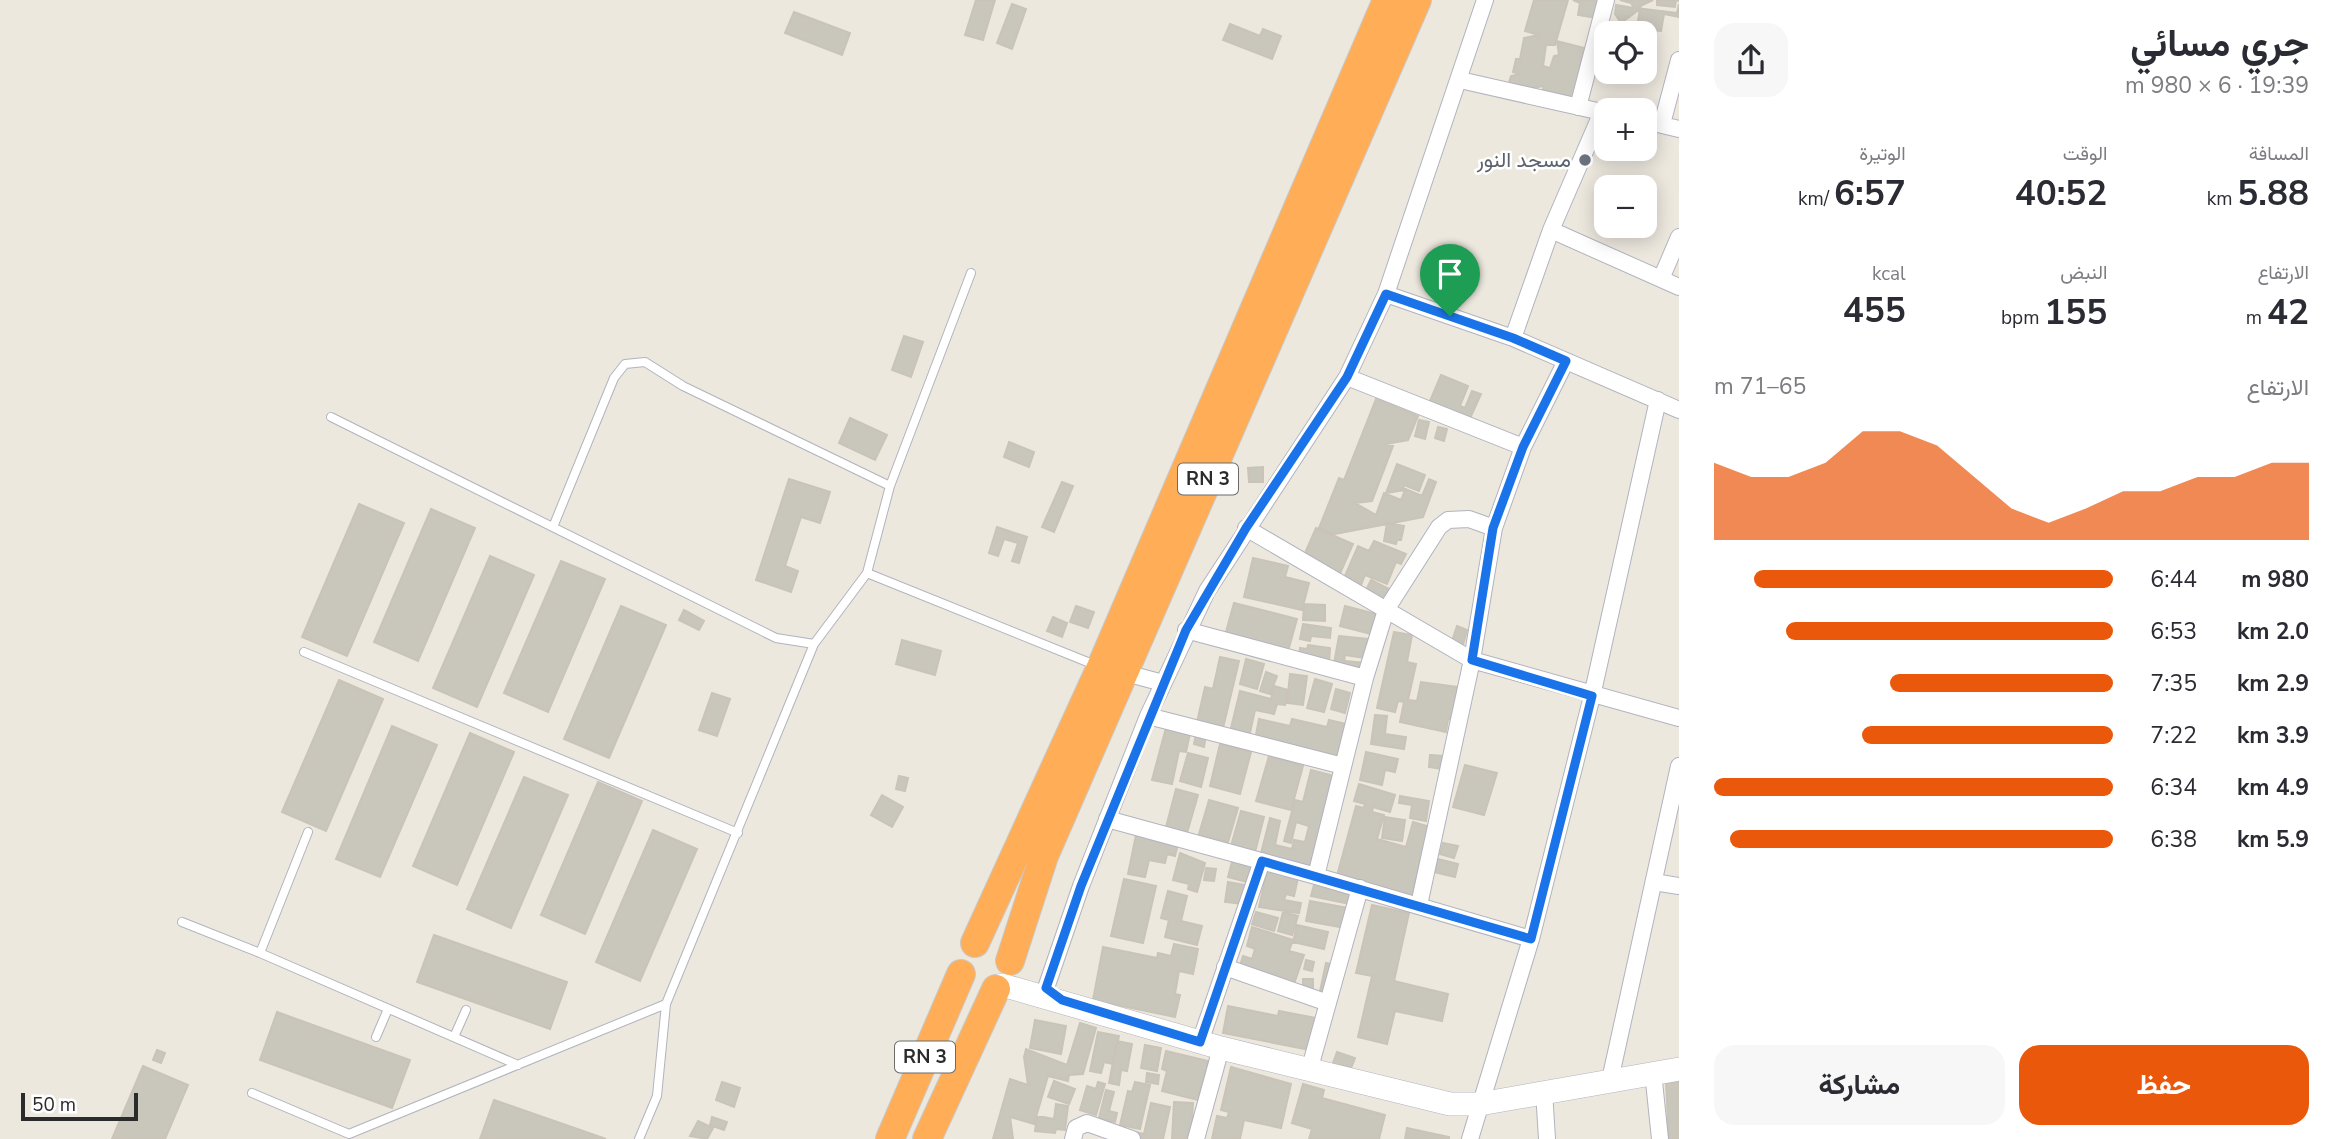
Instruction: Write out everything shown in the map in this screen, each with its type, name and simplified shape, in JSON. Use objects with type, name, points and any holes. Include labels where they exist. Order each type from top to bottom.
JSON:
[{"type":"highway","name":"RN 3","points":[[927,1139],[1005,975],[1044,856],[1112,670],[1387,0]]},
{"type":"highway","name":"RN 3","points":[[975,943],[1112,670],[1417,0]]},
{"type":"highway","points":[[975,943],[997,944],[1005,975],[979,991],[965,982],[961,974],[964,952],[975,943]]},
{"type":"highway","name":"RN 3","points":[[890,1139],[961,974]]},
{"type":"main road","points":[[1005,975],[1054,994],[1210,1045],[1422,1099],[1480,1104],[1679,1069]]},
{"type":"street","points":[[1054,994],[1107,820],[1186,630],[1246,528],[1347,377],[1386,294],[1485,0]]},
{"type":"street","points":[[1578,107],[1606,0]]},
{"type":"street","points":[[1662,124],[1679,60]]},
{"type":"street","points":[[1460,80],[1594,110]]},
{"type":"street","points":[[1657,123],[1679,129]]},
{"type":"street","points":[[1513,338],[1551,230],[1594,134]]},
{"type":"street","points":[[1551,230],[1679,287]]},
{"type":"street","points":[[1661,279],[1679,236]]},
{"type":"street","points":[[1386,294],[1513,338],[1679,410]]},
{"type":"street","points":[[1419,905],[1472,660],[1493,528],[1523,447],[1566,361]]},
{"type":"street","points":[[1347,377],[1523,447]]},
{"type":"street","points":[[1470,1139],[1531,939],[1592,696],[1658,400]]},
{"type":"street","points":[[1317,876],[1364,678],[1386,610],[1439,527],[1448,520],[1469,520],[1493,528]]},
{"type":"street","points":[[1246,528],[1472,660],[1592,696],[1679,718]]},
{"type":"street","points":[[1186,630],[1364,678]]},
{"type":"street","points":[[1112,670],[1163,683]]},
{"type":"street","points":[[1148,716],[1343,766]]},
{"type":"street","points":[[1610,1080],[1679,766]]},
{"type":"street","points":[[1107,820],[1360,888],[1531,939]]},
{"type":"street","points":[[1196,1139],[1225,967],[1262,861]]},
{"type":"street","points":[[1654,882],[1679,886]]},
{"type":"street","points":[[1309,1071],[1360,888]]},
{"type":"street","points":[[1225,967],[1328,1003]]},
{"type":"street","points":[[1653,1072],[1660,1139]]},
{"type":"street","points":[[1544,1091],[1547,1139]]},
{"type":"street","points":[[1073,1139],[1076,1128],[1087,1123],[1132,1139]]},
{"type":"lane","points":[[639,1139],[657,1096],[666,1004],[814,644],[867,573],[890,486],[971,274]]},
{"type":"lane","points":[[553,527],[614,378],[625,364],[645,362],[682,386],[890,486]]},
{"type":"lane","points":[[331,417],[776,638],[814,644]]},
{"type":"lane","points":[[867,573],[995,627],[1112,670]]},
{"type":"lane","points":[[304,652],[738,833]]},
{"type":"lane","points":[[260,953],[308,832]]},
{"type":"lane","points":[[182,922],[518,1065]]},
{"type":"lane","points":[[349,1134],[666,1004]]},
{"type":"lane","points":[[376,1037],[388,1009]]},
{"type":"lane","points":[[454,1037],[466,1010]]},
{"type":"lane","points":[[252,1093],[360,1139]]},
{"type":"building","points":[[976,0],[995,0],[983,40],[965,35]]},
{"type":"building","points":[[1534,0],[1568,0],[1555,45],[1546,45],[1543,66],[1550,68],[1554,56],[1559,55],[1557,41],[1592,50],[1573,102],[1542,93],[1544,86],[1506,92],[1511,76],[1520,74],[1513,72],[1516,59],[1520,59],[1524,38],[1539,35],[1525,31]]},
{"type":"building","points":[[1573,0],[1610,0],[1596,18],[1578,15],[1580,3]]},
{"type":"building","points":[[1620,0],[1653,0],[1636,8],[1677,13],[1679,4],[1679,17],[1664,14],[1661,31],[1657,31],[1657,21],[1638,21],[1640,9],[1620,21],[1615,14],[1616,5],[1634,8],[1631,3]]},
{"type":"building","points":[[1657,0],[1676,0],[1675,7],[1657,5]]},
{"type":"building","points":[[1012,4],[1026,9],[1012,49],[997,43]]},
{"type":"building","points":[[794,12],[850,33],[842,55],[785,33]]},
{"type":"building","points":[[1230,24],[1260,36],[1263,29],[1281,36],[1272,59],[1223,40]]},
{"type":"building","points":[[904,336],[923,342],[911,377],[892,370]]},
{"type":"building","points":[[1441,375],[1468,386],[1460,406],[1465,408],[1472,391],[1481,394],[1467,425],[1427,408]]},
{"type":"building","points":[[1376,399],[1418,416],[1408,440],[1386,444],[1393,446],[1372,501],[1355,503],[1376,515],[1384,493],[1401,500],[1405,490],[1386,493],[1397,464],[1425,475],[1419,491],[1404,485],[1403,488],[1422,496],[1429,479],[1436,482],[1423,517],[1335,534],[1319,528],[1339,478],[1344,480]]},
{"type":"building","points":[[850,418],[887,435],[875,460],[839,443]]},
{"type":"building","points":[[1419,420],[1429,422],[1425,439],[1415,436]]},
{"type":"building","points":[[1438,427],[1447,429],[1444,441],[1435,438]]},
{"type":"building","points":[[1009,442],[1034,452],[1029,467],[1004,457]]},
{"type":"building","points":[[1263,467],[1263,482],[1249,482],[1248,468]]},
{"type":"building","points":[[789,479],[830,492],[820,523],[801,517],[785,566],[798,571],[791,592],[756,580]]},
{"type":"building","points":[[1062,482],[1073,486],[1054,532],[1042,527]]},
{"type":"building","points":[[359,504],[404,523],[347,656],[302,637]]},
{"type":"building","points":[[431,509],[475,528],[418,661],[374,642]]},
{"type":"building","points":[[1387,523],[1404,526],[1401,540],[1397,540],[1396,544],[1384,541]]},
{"type":"building","points":[[997,527],[1027,537],[1019,563],[1012,561],[1018,543],[1004,539],[998,556],[989,553]]},
{"type":"building","points":[[1316,528],[1353,544],[1339,576],[1302,560]]},
{"type":"building","points":[[1374,541],[1406,554],[1401,564],[1396,562],[1387,584],[1365,575],[1361,585],[1344,578],[1358,546],[1369,551]]},
{"type":"building","points":[[490,556],[534,575],[477,707],[433,688]]},
{"type":"building","points":[[1253,558],[1288,566],[1285,577],[1309,583],[1302,610],[1244,597]]},
{"type":"building","points":[[561,561],[605,579],[548,712],[504,693]]},
{"type":"building","points":[[1371,580],[1393,591],[1386,603],[1365,592]]},
{"type":"building","points":[[1234,603],[1297,619],[1287,655],[1224,639]]},
{"type":"building","points":[[1304,604],[1325,605],[1325,621],[1303,620]]},
{"type":"building","points":[[621,606],[666,625],[609,758],[564,739]]},
{"type":"building","points":[[1076,606],[1094,612],[1088,628],[1070,622]]},
{"type":"building","points":[[1345,606],[1376,614],[1371,634],[1340,626]]},
{"type":"building","points":[[684,610],[704,621],[699,630],[679,620]]},
{"type":"building","points":[[1053,617],[1067,623],[1062,637],[1047,631]]},
{"type":"building","points":[[1303,624],[1331,628],[1330,638],[1311,636],[1310,641],[1300,639]]},
{"type":"building","points":[[1457,626],[1467,630],[1463,645],[1452,641]]},
{"type":"building","points":[[1394,632],[1412,635],[1407,662],[1416,664],[1408,700],[1417,701],[1421,682],[1459,687],[1453,720],[1448,719],[1446,732],[1400,722],[1404,702],[1398,701],[1395,712],[1377,708]]},
{"type":"building","points":[[1339,636],[1368,639],[1366,658],[1345,655],[1343,668],[1346,661],[1365,663],[1363,677],[1332,674]]},
{"type":"building","points":[[902,640],[941,651],[935,675],[896,664]]},
{"type":"building","points":[[1308,645],[1330,648],[1329,664],[1299,661],[1300,648],[1307,649]]},
{"type":"building","points":[[1220,657],[1239,661],[1223,728],[1197,722],[1205,687],[1213,689]]},
{"type":"building","points":[[1246,659],[1264,664],[1257,689],[1240,684]]},
{"type":"building","points":[[1266,672],[1277,676],[1270,694],[1260,691]]},
{"type":"building","points":[[1290,674],[1307,676],[1303,705],[1287,703]]},
{"type":"building","points":[[1315,679],[1332,684],[1324,712],[1307,708]]},
{"type":"building","points":[[339,680],[383,699],[326,831],[282,812]]},
{"type":"building","points":[[1274,686],[1288,690],[1285,705],[1277,704],[1274,714],[1255,710],[1250,733],[1231,728],[1240,691],[1271,699]]},
{"type":"building","points":[[1336,689],[1350,693],[1345,713],[1331,709]]},
{"type":"building","points":[[712,693],[730,699],[717,736],[699,730]]},
{"type":"building","points":[[1375,715],[1387,716],[1385,734],[1406,737],[1404,749],[1371,744]]},
{"type":"building","points":[[1259,719],[1290,726],[1292,719],[1327,727],[1329,720],[1346,724],[1342,759],[1255,740]]},
{"type":"building","points":[[1167,724],[1191,729],[1186,752],[1179,751],[1172,784],[1152,780]]},
{"type":"building","points":[[392,726],[437,745],[380,877],[336,859]]},
{"type":"building","points":[[470,733],[514,752],[457,885],[413,866]]},
{"type":"building","points":[[1196,734],[1206,735],[1204,747],[1194,744]]},
{"type":"building","points":[[1220,744],[1251,752],[1240,794],[1210,786]]},
{"type":"building","points":[[1366,752],[1398,759],[1395,772],[1385,770],[1382,785],[1360,780]]},
{"type":"building","points":[[1188,753],[1208,758],[1201,787],[1180,781]]},
{"type":"building","points":[[1430,755],[1444,756],[1442,769],[1429,767]]},
{"type":"building","points":[[1269,756],[1303,766],[1291,810],[1256,801]]},
{"type":"building","points":[[1465,765],[1497,773],[1484,815],[1453,807]]},
{"type":"building","points":[[1311,770],[1338,777],[1313,867],[1286,860],[1259,861],[1270,818],[1280,821],[1275,845],[1292,849],[1294,840],[1305,842],[1309,826],[1296,822],[1291,843],[1284,841],[1295,800],[1303,802]]},
{"type":"building","points":[[899,776],[908,778],[905,791],[896,789]]},
{"type":"building","points":[[524,777],[568,795],[511,928],[467,909]]},
{"type":"building","points":[[598,782],[642,801],[585,934],[541,915]]},
{"type":"building","points":[[1359,784],[1395,795],[1390,812],[1373,807],[1372,812],[1384,815],[1377,839],[1406,847],[1413,822],[1430,827],[1409,903],[1335,883],[1356,806],[1364,808],[1365,804],[1354,801]]},
{"type":"building","points":[[1176,789],[1198,795],[1187,833],[1166,827]]},
{"type":"building","points":[[882,795],[903,807],[892,827],[871,815]]},
{"type":"building","points":[[1400,796],[1429,801],[1426,821],[1410,818],[1412,805],[1399,803]]},
{"type":"building","points":[[1209,800],[1238,808],[1228,842],[1199,834]]},
{"type":"building","points":[[1241,811],[1264,817],[1255,852],[1231,846]]},
{"type":"building","points":[[1385,817],[1405,820],[1402,841],[1382,838]]},
{"type":"building","points":[[653,830],[697,849],[640,981],[596,962]]},
{"type":"building","points":[[1136,835],[1178,844],[1175,856],[1167,854],[1165,863],[1149,860],[1145,877],[1128,874]]},
{"type":"building","points":[[1443,843],[1458,846],[1454,858],[1440,854]]},
{"type":"building","points":[[1180,853],[1205,863],[1197,892],[1188,889],[1189,884],[1173,880]]},
{"type":"building","points":[[1233,858],[1252,863],[1247,882],[1228,877]]},
{"type":"building","points":[[1438,859],[1458,864],[1455,877],[1434,872]]},
{"type":"building","points":[[1206,868],[1216,869],[1214,881],[1204,880]]},
{"type":"building","points":[[1267,871],[1298,878],[1294,896],[1286,894],[1284,900],[1301,903],[1299,913],[1259,907]]},
{"type":"building","points":[[1124,879],[1156,886],[1143,943],[1111,936]]},
{"type":"building","points":[[1315,881],[1354,891],[1350,904],[1311,896]]},
{"type":"building","points":[[1228,882],[1245,885],[1242,904],[1225,902]]},
{"type":"building","points":[[1168,891],[1187,896],[1181,921],[1202,926],[1197,945],[1165,937],[1169,920],[1161,918]]},
{"type":"building","points":[[1310,901],[1354,909],[1351,929],[1306,921]]},
{"type":"building","points":[[1372,905],[1409,913],[1394,981],[1448,994],[1442,1021],[1395,1011],[1387,1044],[1358,1037],[1372,976],[1356,973]]},
{"type":"building","points":[[1256,912],[1278,918],[1274,931],[1252,924]]},
{"type":"building","points":[[1283,912],[1298,916],[1292,935],[1278,931]]},
{"type":"building","points":[[1297,925],[1328,932],[1324,949],[1293,942]]},
{"type":"building","points":[[1252,927],[1293,940],[1289,951],[1304,955],[1293,987],[1301,1000],[1236,979],[1243,956],[1252,959],[1255,949],[1247,946]]},
{"type":"building","points":[[434,935],[567,982],[550,1029],[417,982]]},
{"type":"building","points":[[1174,944],[1198,949],[1193,974],[1179,971],[1175,994],[1180,995],[1175,1017],[1093,1000],[1103,947],[1157,958],[1158,953],[1171,956]]},
{"type":"building","points":[[1306,960],[1314,962],[1312,971],[1304,969]]},
{"type":"building","points":[[1326,963],[1337,965],[1330,999],[1319,996]]},
{"type":"building","points":[[1303,979],[1313,979],[1313,991],[1303,991]]},
{"type":"building","points":[[1228,1006],[1278,1016],[1279,1011],[1321,1019],[1315,1051],[1223,1033]]},
{"type":"building","points":[[277,1012],[410,1060],[392,1108],[260,1060]]},
{"type":"building","points":[[1035,1020],[1066,1026],[1061,1054],[1030,1048]]},
{"type":"building","points":[[1080,1023],[1096,1028],[1083,1074],[1069,1075],[1068,1081],[1048,1076],[1034,1124],[1010,1117],[1013,1139],[993,1139],[1010,1079],[1028,1085],[1024,1057],[1026,1049],[1067,1065]]},
{"type":"building","points":[[1098,1032],[1119,1036],[1113,1064],[1104,1062],[1101,1073],[1090,1071]]},
{"type":"building","points":[[1117,1041],[1132,1044],[1127,1071],[1121,1070],[1119,1085],[1109,1083]]},
{"type":"building","points":[[1145,1045],[1161,1048],[1157,1071],[1141,1068]]},
{"type":"building","points":[[157,1050],[165,1053],[161,1063],[153,1060]]},
{"type":"building","points":[[1166,1051],[1208,1061],[1198,1100],[1162,1091],[1167,1071],[1162,1069]]},
{"type":"building","points":[[1337,1052],[1355,1058],[1351,1068],[1333,1063]]},
{"type":"building","points":[[143,1066],[188,1085],[165,1139],[112,1139]]},
{"type":"building","points":[[1231,1067],[1291,1084],[1281,1128],[1244,1120],[1240,1139],[1212,1139],[1217,1116],[1227,1118],[1229,1112],[1221,1110]]},
{"type":"building","points":[[1147,1073],[1159,1075],[1158,1084],[1146,1082]]},
{"type":"building","points":[[1054,1081],[1075,1089],[1069,1104],[1048,1097]]},
{"type":"building","points":[[722,1082],[740,1088],[734,1107],[716,1100]]},
{"type":"building","points":[[1098,1082],[1105,1084],[1096,1115],[1080,1110],[1087,1086],[1096,1089]]},
{"type":"building","points":[[1135,1082],[1150,1085],[1140,1129],[1120,1125],[1128,1091],[1132,1092]]},
{"type":"building","points":[[1679,1082],[1679,1139],[1669,1139],[1666,1083]]},
{"type":"building","points":[[1303,1084],[1324,1090],[1322,1098],[1385,1115],[1379,1139],[1309,1139],[1312,1129],[1292,1123]]},
{"type":"building","points":[[1106,1090],[1114,1092],[1109,1111],[1117,1113],[1115,1122],[1099,1118]]},
{"type":"building","points":[[494,1100],[606,1139],[480,1139]]},
{"type":"building","points":[[1174,1102],[1193,1103],[1191,1139],[1172,1139]]},
{"type":"building","points":[[1151,1103],[1170,1107],[1163,1139],[1129,1139],[1122,1129],[1144,1134]]},
{"type":"building","points":[[1056,1104],[1068,1106],[1065,1130],[1056,1129],[1055,1133],[1035,1131],[1037,1116],[1054,1119]]},
{"type":"building","points":[[712,1117],[727,1122],[724,1130],[710,1125]]},
{"type":"building","points":[[698,1121],[713,1128],[707,1139],[690,1136]]},
{"type":"building","points":[[1407,1128],[1449,1137],[1449,1139],[1405,1139]]},
{"type":"place","name":"مسجد النور","points":[[1585,160]]},
{"type":"route","points":[[1386,294],[1450,316],[1513,338],[1566,361],[1523,447],[1493,528],[1472,660],[1592,696],[1531,939],[1262,861],[1200,1042],[1062,1000],[1046,988],[1081,886],[1148,716],[1186,630],[1207,591],[1347,377],[1386,294]]}]
